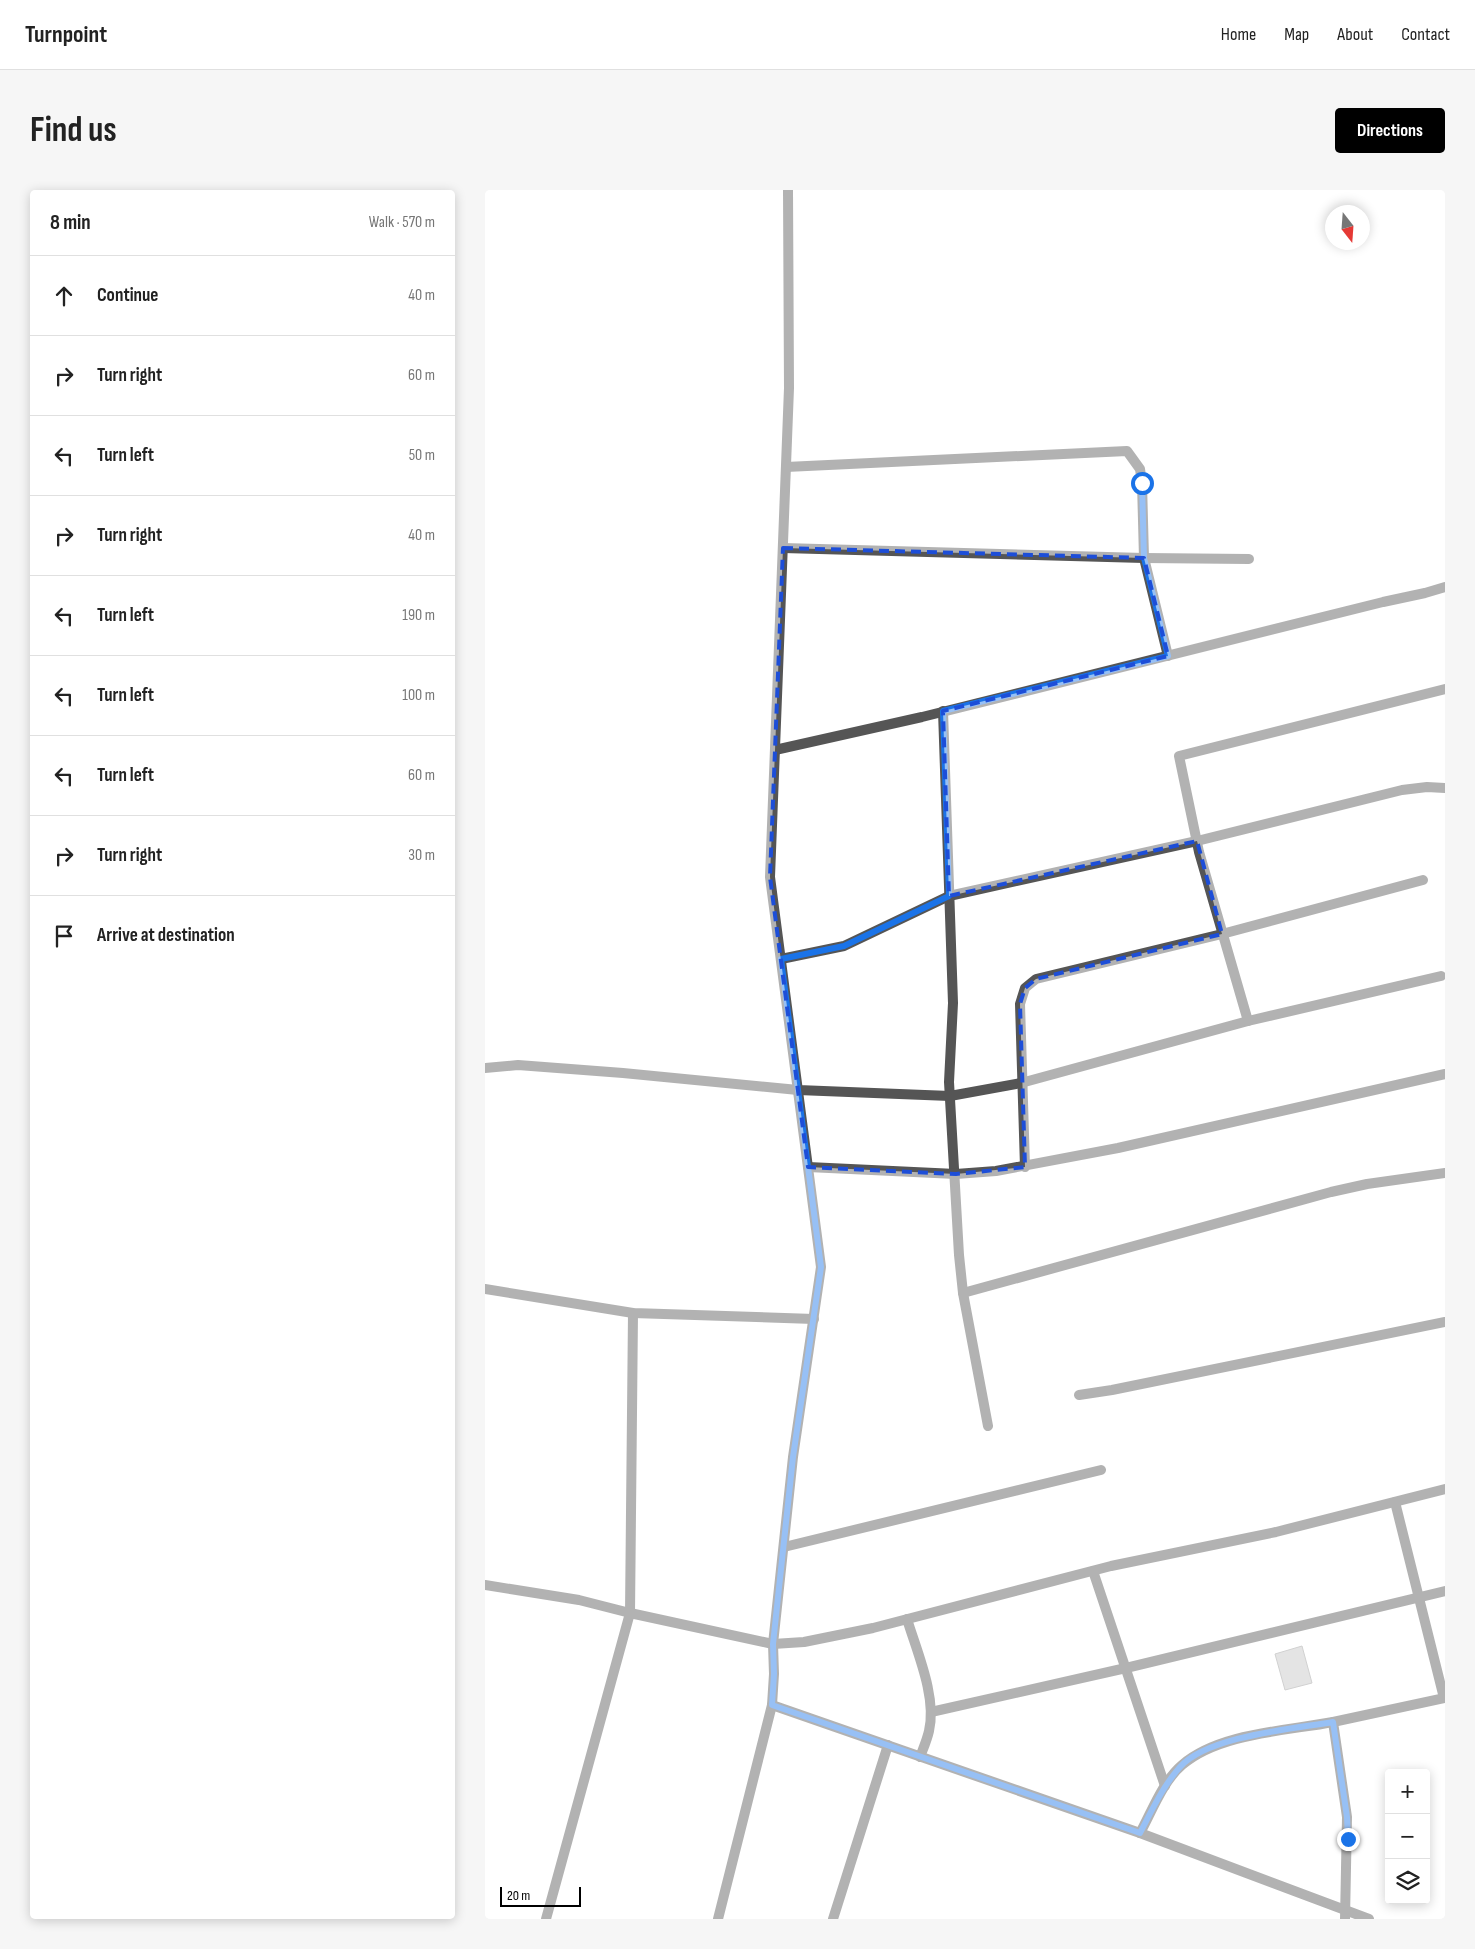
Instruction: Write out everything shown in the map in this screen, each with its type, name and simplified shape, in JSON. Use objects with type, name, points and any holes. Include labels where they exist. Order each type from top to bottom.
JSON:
[{"type":"street","points":[[717,1919],[772,1705],[773,1644],[793,1457],[821,1267],[771,877],[789,388],[788,190]]},
{"type":"street","points":[[786,467],[1127,451],[1140,468],[1144,558],[1168,656]]},
{"type":"street","points":[[783,548],[1144,558],[1249,558]]},
{"type":"street","points":[[775,750],[943,711],[1383,602],[1425,594],[1445,587]]},
{"type":"street","points":[[1248,1021],[1197,841],[1179,756],[1445,689]]},
{"type":"street","points":[[943,711],[953,1002],[949,1082],[956,1174],[959,1255],[963,1293],[988,1426]]},
{"type":"street","points":[[781,959],[844,946],[949,896],[1197,841],[1402,790],[1427,787],[1445,788]]},
{"type":"street","points":[[1025,1167],[1019,1004],[1025,988],[1036,979],[1222,934],[1423,880]]},
{"type":"street","points":[[485,1068],[518,1066],[614,1072],[798,1090],[950,1096],[1021,1083],[1248,1021],[1441,976]]},
{"type":"street","points":[[808,1167],[956,1174],[1025,1167],[1118,1148],[1445,1074]]},
{"type":"street","points":[[963,1293],[1331,1192],[1367,1184],[1445,1173]]},
{"type":"street","points":[[485,1289],[633,1312],[813,1319]]},
{"type":"street","points":[[546,1919],[629,1613],[633,1312]]},
{"type":"street","points":[[1079,1395],[1112,1390],[1445,1322]]},
{"type":"street","points":[[784,1547],[1101,1470]]},
{"type":"street","points":[[485,1586],[579,1600],[629,1613],[773,1644],[804,1642],[873,1628],[1093,1571],[1276,1532],[1445,1489]]},
{"type":"street","points":[[1140,1833],[1165,1786],[1181,1766],[1204,1750],[1231,1740],[1333,1722],[1444,1698],[1395,1502]]},
{"type":"street","points":[[1093,1571],[1165,1786]]},
{"type":"street","points":[[931,1712],[1126,1668],[1445,1591]]},
{"type":"street","points":[[907,1619],[927,1686],[931,1712],[929,1730],[920,1757]]},
{"type":"street","points":[[772,1705],[1140,1833],[1345,1914],[1369,1919]]},
{"type":"street","points":[[1333,1722],[1347,1817],[1345,1914]]},
{"type":"street","points":[[833,1919],[888,1745]]},
{"type":"highlighted area","points":[[783,548],[1144,558],[1168,656],[943,711],[949,896],[1197,841],[1222,934],[1036,979],[1025,988],[1020,1004],[1025,1167],[956,1174],[808,1167],[770,877]]},
{"type":"building","points":[[1302,1646],[1312,1683],[1285,1690],[1275,1654]]},
{"type":"route","points":[[1142,483],[1144,558],[1168,656],[943,711],[949,896],[844,946],[781,959],[821,1267],[793,1457],[773,1644],[772,1705],[1140,1833],[1165,1786],[1181,1766],[1204,1750],[1231,1740],[1333,1722],[1347,1817],[1348,1839]]}]
